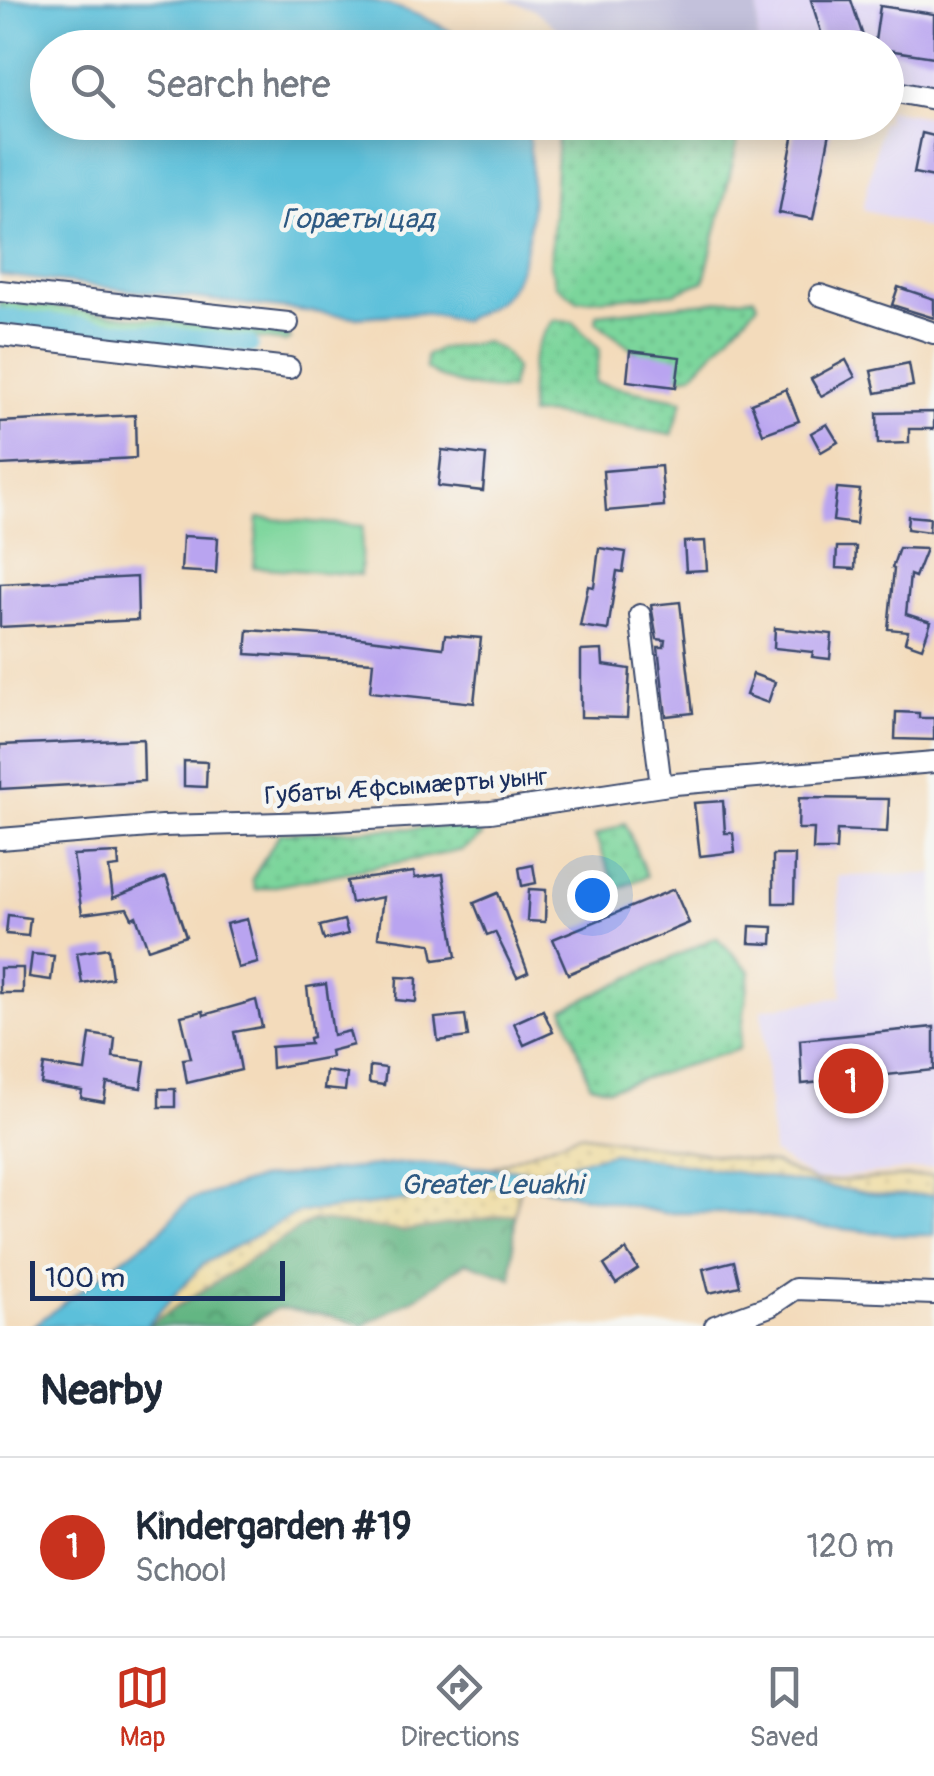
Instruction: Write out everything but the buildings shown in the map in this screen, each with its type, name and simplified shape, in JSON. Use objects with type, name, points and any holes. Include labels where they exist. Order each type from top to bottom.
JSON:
[{"type":"street","points":[[904,93],[934,99]]},
{"type":"street","points":[[0,291],[288,324]]},
{"type":"street","points":[[820,295],[934,333]]},
{"type":"street","points":[[0,335],[289,368]]},
{"type":"street","points":[[640,615],[661,786]]},
{"type":"street","name":"Губаты Æфсымæрты уынг","points":[[0,839],[162,826],[491,812],[661,786],[934,762]]},
{"type":"street","points":[[716,1326],[770,1306],[795,1289],[934,1294]]},
{"type":"shaded area","points":[[505,0],[758,0],[757,30],[565,30],[557,29],[534,9]]},
{"type":"shaded area","points":[[758,0],[934,0],[934,86],[904,81],[904,30],[757,30]]},
{"type":"shaded area","points":[[904,112],[934,117],[934,231],[863,209],[877,140],[904,140]]},
{"type":"shaded area","points":[[934,874],[934,1167],[815,1180],[773,1153],[762,1009],[842,997],[838,876]]},
{"type":"green space","points":[[558,140],[734,140],[737,145],[704,281],[675,293],[578,301],[556,285],[550,265]]},
{"type":"green space","points":[[754,297],[758,304],[693,374],[683,377],[643,357],[596,322],[597,314]]},
{"type":"green space","points":[[0,301],[287,335],[291,339],[286,342],[0,309]]},
{"type":"green space","points":[[554,320],[573,322],[600,350],[595,383],[683,400],[672,435],[548,414],[530,415],[535,352]]},
{"type":"green space","points":[[485,342],[503,351],[515,368],[510,390],[466,386],[426,369],[426,356],[438,349]]},
{"type":"green space","points":[[258,518],[363,526],[360,575],[254,567]]},
{"type":"green space","points":[[625,823],[647,876],[617,889],[595,836]]},
{"type":"green space","points":[[476,826],[482,836],[463,850],[255,890],[252,879],[280,833]]},
{"type":"green space","points":[[716,937],[750,971],[739,1049],[609,1089],[590,1084],[564,1009]]},
{"type":"green space","points":[[515,1214],[512,1278],[466,1262],[420,1295],[364,1325],[277,1308],[248,1326],[147,1326],[313,1220],[403,1231]]},
{"type":"sand","points":[[579,1134],[775,1164],[817,1182],[934,1175],[934,1195],[879,1195],[613,1153],[537,1171],[490,1168]]},
{"type":"sand","points":[[520,1185],[515,1214],[403,1231],[312,1220],[146,1326],[203,1264],[297,1213]]},
{"type":"water","name":"Горӕты цад","points":[[0,0],[364,0],[408,11],[448,30],[30,30],[30,140],[528,140],[531,214],[522,261],[514,281],[499,301],[462,321],[421,313],[356,317],[0,275]]},
{"type":"water","name":"Greater Leuakhi","points":[[613,1153],[879,1195],[934,1195],[934,1235],[823,1227],[747,1213],[664,1213],[547,1189],[492,1186],[297,1213],[203,1264],[146,1326],[33,1326],[159,1232],[189,1200],[261,1178],[405,1163],[537,1171]]},
{"type":"waterway","points":[[0,317],[250,345]]},
{"type":"place","name":"Kindergarden #19","points":[[851,1081]]}]
